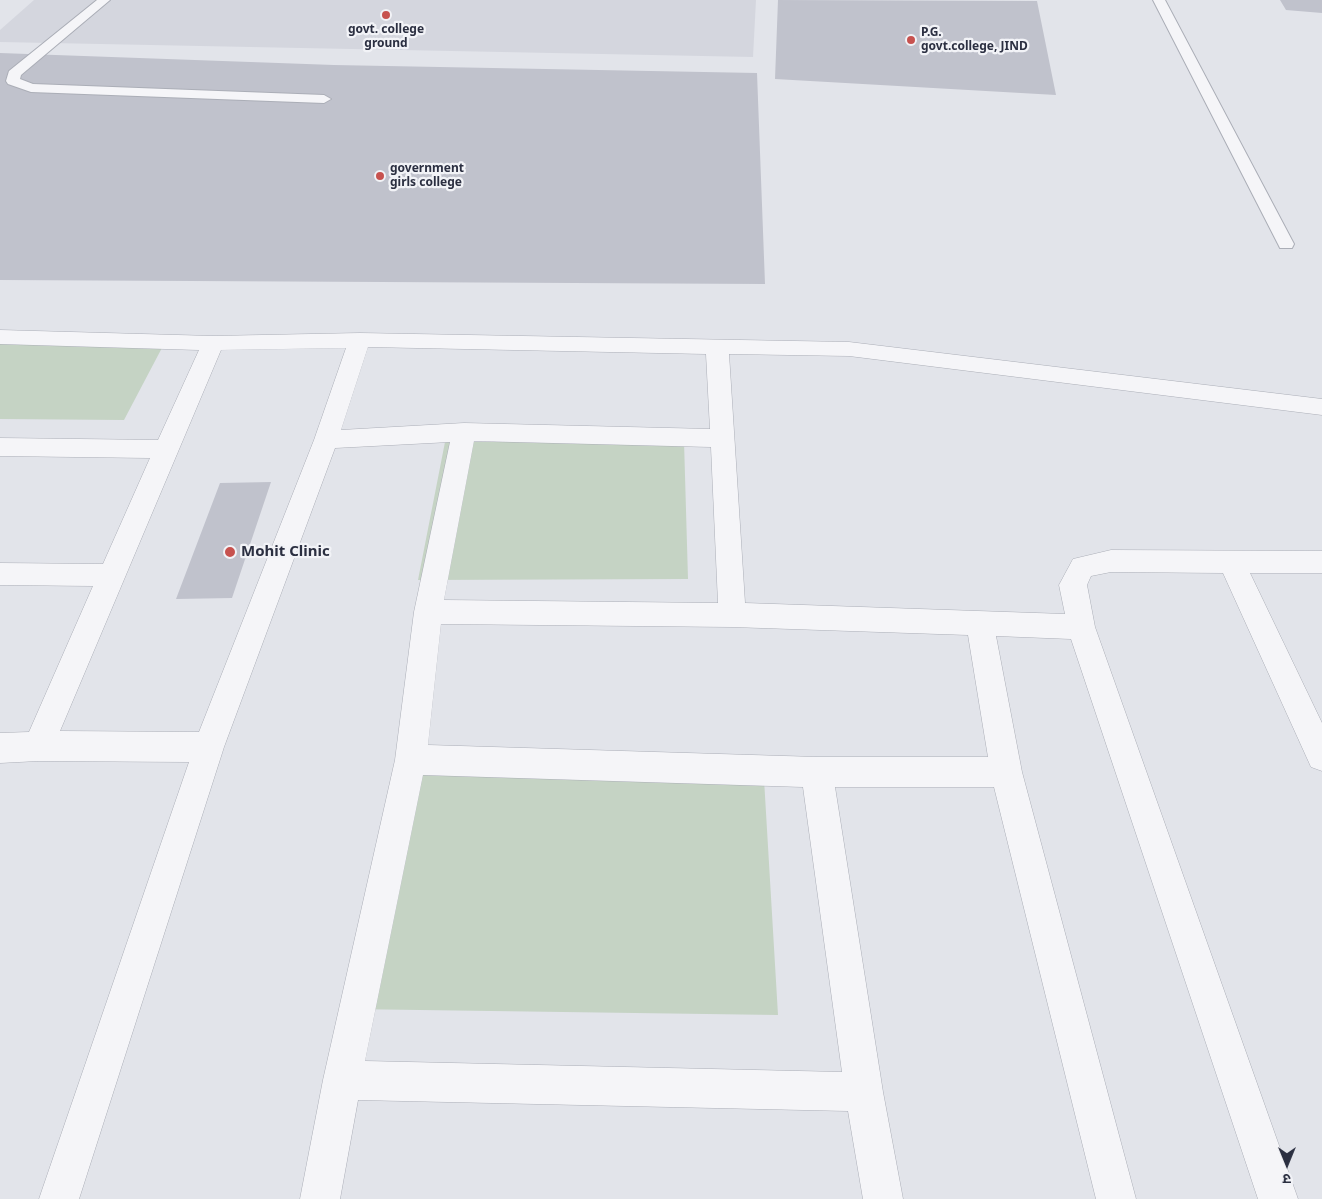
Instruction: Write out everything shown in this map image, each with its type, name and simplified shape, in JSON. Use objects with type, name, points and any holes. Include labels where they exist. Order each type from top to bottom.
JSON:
[{"type":"street","points":[[0,337],[213,343],[360,340],[717,345],[849,349],[1322,407]]},
{"type":"street","points":[[59,1199],[209,747],[326,440],[360,340]]},
{"type":"street","points":[[38,746],[113,575],[164,449],[213,343]]},
{"type":"street","points":[[717,345],[732,615]]},
{"type":"street","points":[[326,440],[464,432],[723,438]]},
{"type":"street","points":[[320,1199],[342,1080],[411,760],[428,612],[464,432]]},
{"type":"street","points":[[0,447],[164,449]]},
{"type":"street","points":[[1278,1199],[1082,627],[1073,585],[1082,567],[1111,561],[1322,562]]},
{"type":"street","points":[[1231,562],[1322,756]]},
{"type":"street","points":[[0,574],[113,575]]},
{"type":"street","points":[[428,612],[732,615],[1082,627]]},
{"type":"street","points":[[980,625],[1006,772],[1116,1199]]},
{"type":"street","points":[[0,748],[38,746],[209,747]]},
{"type":"street","points":[[411,760],[817,772],[1006,772]]},
{"type":"street","points":[[817,772],[864,1092],[883,1199]]},
{"type":"street","points":[[342,1080],[864,1092]]},
{"type":"lane","points":[[104,0],[14,74],[13,82],[31,88],[324,99]]},
{"type":"lane","points":[[1158,0],[1286,244]]},
{"type":"shaded area","name":"govt. college ground","points":[[34,0],[756,0],[753,57],[0,42],[0,30]]},
{"type":"green space","points":[[0,343],[164,344],[124,420],[0,419]]},
{"type":"green space","points":[[684,441],[688,579],[418,580],[445,442]]},
{"type":"green space","points":[[396,774],[764,779],[778,1015],[348,1009]]},
{"type":"building","name":"P.G. govt.college, JIND","points":[[778,0],[1037,1],[1056,95],[775,79]]},
{"type":"building","points":[[1280,0],[1322,0],[1322,13],[1286,10]]},
{"type":"building","name":"government girls college","points":[[0,53],[334,65],[757,73],[765,284],[0,280]]},
{"type":"building","points":[[271,482],[232,598],[176,599],[220,483]]},
{"type":"place","name":"govt. college ground","points":[[386,15]]},
{"type":"place","name":"P.G. govt.college, JIND","points":[[911,40]]},
{"type":"place","name":"government girls college","points":[[380,176]]},
{"type":"place","name":"Mohit Clinic","points":[[230,552]]}]
